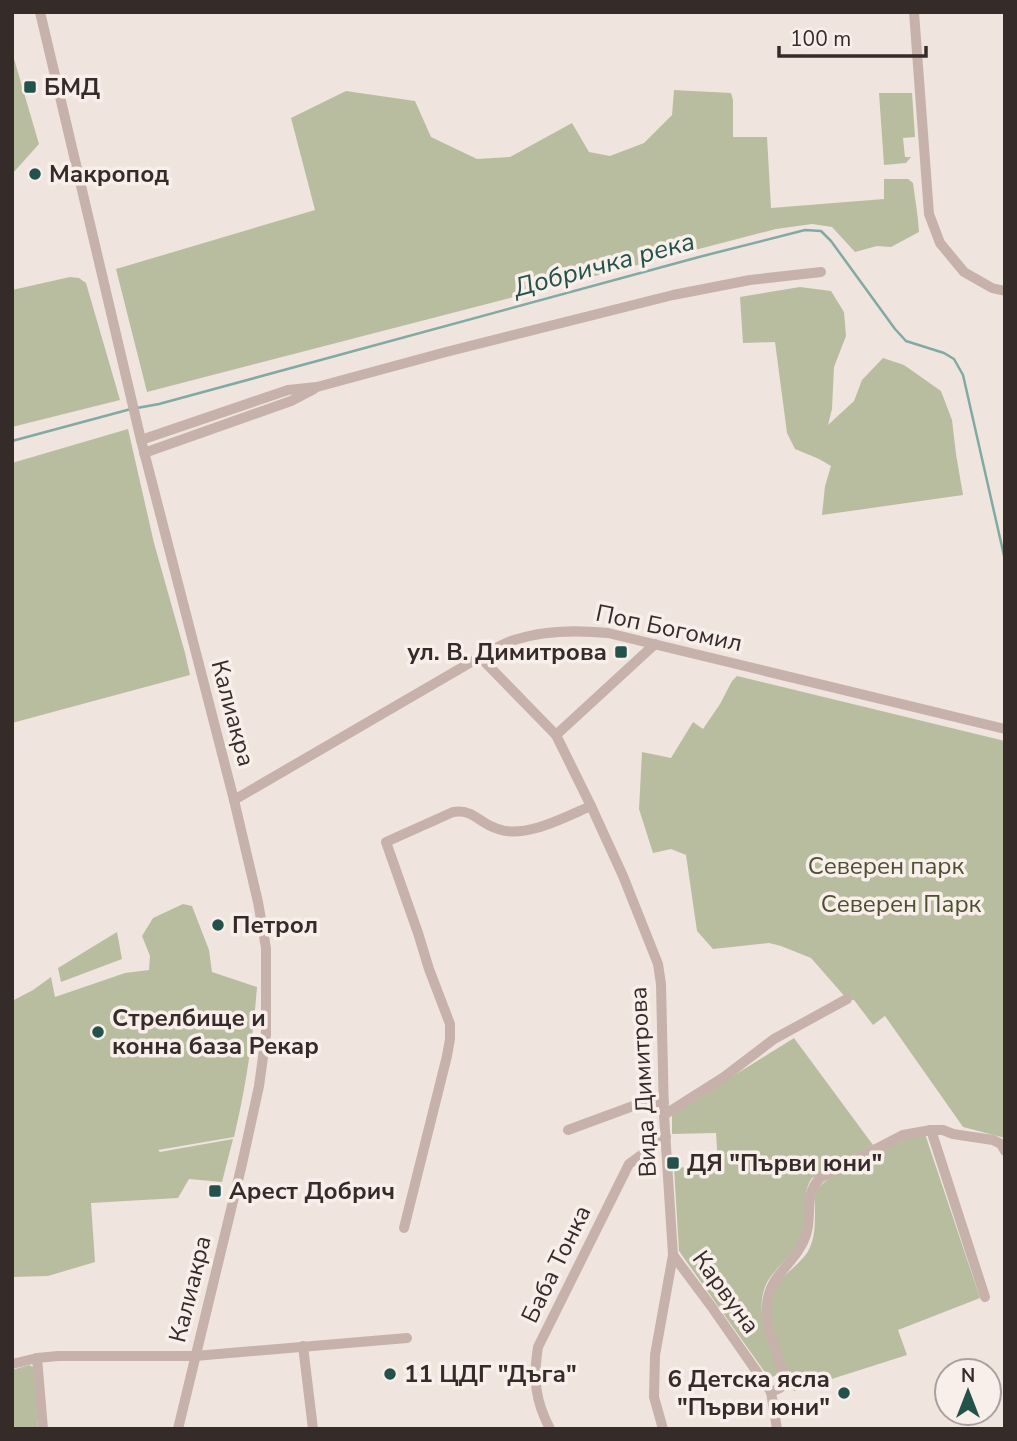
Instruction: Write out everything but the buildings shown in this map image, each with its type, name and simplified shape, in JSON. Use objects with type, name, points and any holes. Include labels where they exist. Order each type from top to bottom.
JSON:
[{"type":"street","name":"Калиакра","points":[[40,12],[144,453],[234,800],[266,948],[266,1035],[256,1099],[178,1429]]},
{"type":"street","points":[[914,12],[929,214],[940,243],[964,272],[992,288],[1005,291]]},
{"type":"street","points":[[141,440],[288,390],[317,387],[673,295],[750,280],[821,272]]},
{"type":"street","points":[[144,453],[291,401],[317,387]]},
{"type":"street","name":"Поп Богомил","points":[[234,800],[480,657],[512,640],[545,632],[576,630],[608,633],[1005,729]]},
{"type":"street","points":[[556,735],[655,644]]},
{"type":"street","name":"Вида Димитрова","points":[[480,657],[556,735],[591,806],[658,964],[673,1255],[655,1355],[654,1396],[663,1429]]},
{"type":"street","points":[[404,1228],[447,1056],[450,1024],[386,842],[453,812],[464,811],[492,827],[512,832],[544,825],[591,806]]},
{"type":"street","points":[[664,1115],[724,1077],[774,1039],[847,999]]},
{"type":"street","points":[[568,1130],[644,1101],[664,1101]]},
{"type":"street","points":[[931,1130],[985,1297]]},
{"type":"street","points":[[771,1392],[780,1388],[784,1382],[766,1317],[767,1295],[773,1282],[804,1241],[813,1185],[820,1178],[902,1135],[943,1130],[993,1140],[1001,1144],[1005,1151]]},
{"type":"street","name":"Баба Тонка","points":[[550,1429],[539,1406],[535,1388],[538,1347],[629,1164],[666,1137]]},
{"type":"street","name":"Карвуна","points":[[673,1255],[771,1392],[777,1429]]},
{"type":"street","points":[[12,1364],[58,1356],[195,1356],[407,1338]]},
{"type":"street","points":[[303,1346],[313,1429]]},
{"type":"street","points":[[37,1358],[43,1429]]},
{"type":"green space","points":[[12,52],[39,144],[12,174]]},
{"type":"green space","points":[[674,90],[731,93],[733,137],[767,137],[771,208],[884,199],[884,179],[908,179],[913,183],[919,232],[891,247],[877,246],[855,252],[832,227],[812,224],[776,229],[147,392],[116,269],[315,210],[291,118],[346,91],[415,101],[431,137],[477,159],[510,157],[572,123],[589,152],[610,156],[644,143],[672,115]]},
{"type":"green space","points":[[879,93],[912,93],[915,137],[903,138],[905,157],[911,157],[906,163],[884,165]]},
{"type":"green space","points":[[70,277],[79,278],[86,283],[120,400],[12,427],[12,290]]},
{"type":"green space","points":[[800,287],[831,291],[844,312],[846,336],[834,367],[832,409],[828,425],[854,401],[862,380],[883,358],[904,365],[941,391],[952,420],[963,495],[822,515],[825,486],[831,466],[795,449],[787,433],[775,342],[743,343],[740,297]]},
{"type":"green space","points":[[128,429],[154,543],[190,675],[12,723],[12,463]]},
{"type":"green space","name":"Северен Парк","points":[[737,676],[1005,741],[1005,1138],[963,1127],[885,1016],[873,1025],[854,1000],[847,999],[811,958],[769,943],[713,949],[697,931],[686,855],[671,849],[653,853],[639,809],[642,752],[671,758],[693,722],[703,729]]},
{"type":"green space","points":[[183,904],[192,906],[209,950],[212,972],[257,987],[249,1062],[234,1137],[158,1150],[160,1152],[233,1139],[222,1182],[189,1179],[178,1198],[91,1203],[95,1262],[48,1276],[12,1277],[12,1001],[51,977],[55,997],[125,973],[149,970],[150,956],[142,936],[153,918]]},
{"type":"green space","points":[[117,932],[122,959],[61,982],[58,968]]},
{"type":"green space","points":[[794,1038],[873,1145],[812,1178],[809,1184],[803,1231],[794,1249],[765,1286],[762,1298],[767,1337],[780,1374],[769,1378],[679,1251],[674,1168],[718,1165],[716,1133],[672,1134],[672,1114]]},
{"type":"green space","points":[[925,1134],[980,1298],[898,1330],[907,1355],[794,1391],[774,1331],[769,1308],[770,1298],[776,1286],[810,1248],[817,1190],[832,1177],[859,1161],[901,1141]]},
{"type":"green space","points":[[29,1365],[34,1369],[38,1429],[12,1429],[12,1370]]},
{"type":"waterway","name":"Добричка река","points":[[137,408],[699,257],[805,230],[821,231],[906,341],[944,353],[954,359],[963,375],[1005,560]]},
{"type":"waterway","name":"Добричка река","points":[[12,441],[131,409]]},
{"type":"place","name":"БМД","points":[[30,87]]},
{"type":"place","name":"Макропод","points":[[35,174]]},
{"type":"place","name":"ул. В. Димитрова","points":[[621,652]]},
{"type":"place","name":"Петрол","points":[[218,925]]},
{"type":"place","name":"Стрелбище и конна база Рекар","points":[[98,1032]]},
{"type":"place","name":"ДЯ \"Първи юни\"","points":[[673,1163]]},
{"type":"place","name":"Арест Добрич","points":[[215,1191]]},
{"type":"place","name":"11 ЦДГ \"Дъга\"","points":[[390,1374]]},
{"type":"place","name":"6 Детска ясла \"Първи юни\"","points":[[844,1393]]},
{"type":"park label","name":"Северен парк","points":[[886,866]]}]
